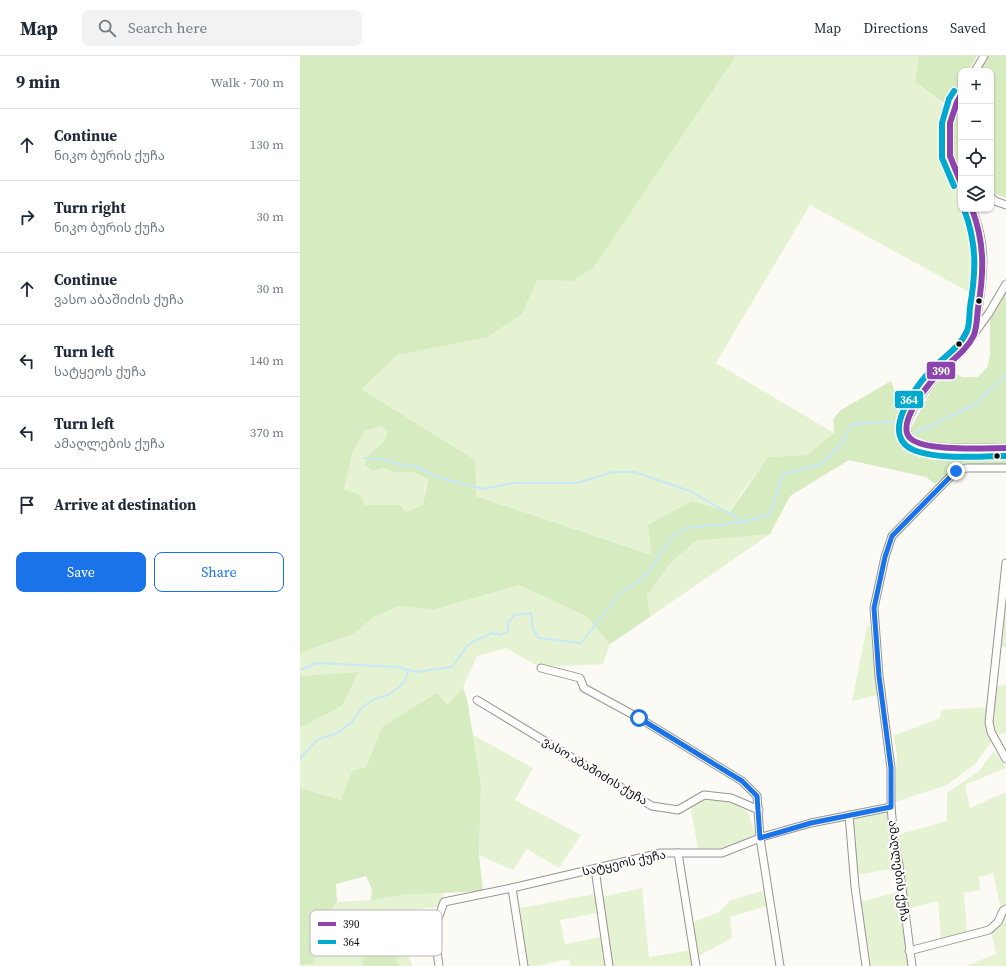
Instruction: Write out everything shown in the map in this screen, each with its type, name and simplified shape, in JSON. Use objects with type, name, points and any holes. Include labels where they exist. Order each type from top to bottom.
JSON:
[{"type":"street","points":[[977,68],[984,56]]},
{"type":"street","points":[[958,100],[950,123],[950,156],[958,176]]},
{"type":"street","points":[[994,199],[1006,205]]},
{"type":"street","points":[[973,212],[982,241],[982,280],[974,333]]},
{"type":"street","points":[[1006,284],[989,313],[965,347],[937,376],[918,400],[907,421],[906,431],[911,440],[925,446],[1006,448]]},
{"type":"street","name":"ამაღლების ქუჩა","points":[[912,966],[891,807],[891,768],[879,676],[874,608],[885,557],[892,536],[956,471],[967,468],[1006,468]]},
{"type":"street","points":[[1006,563],[989,722],[991,732],[1006,759]]},
{"type":"street","points":[[541,668],[580,678],[584,688],[639,718],[742,781],[757,796],[760,838],[780,966]]},
{"type":"street","name":"ვასო აბაშიძის ქუჩა","points":[[477,700],[652,806],[678,810],[704,795],[731,798],[759,810]]},
{"type":"street","name":"სატყეოს ქუჩა","points":[[441,910],[444,902],[512,888],[661,853],[722,853],[760,838],[811,823],[891,807]]},
{"type":"street","points":[[849,815],[855,887],[866,966]]},
{"type":"street","points":[[678,853],[696,966]]},
{"type":"street","points":[[595,869],[609,966]]},
{"type":"street","points":[[512,888],[524,966]]},
{"type":"street","points":[[909,951],[989,930],[998,922],[1003,911],[1006,909]]},
{"type":"street","name":"სატყეოს ქუჩა","points":[[438,956],[439,966]]},
{"type":"green space","points":[[300,56],[736,56],[594,267],[573,281],[537,280],[522,314],[488,337],[397,355],[362,390],[475,460],[476,496],[652,555],[648,525],[692,501],[730,512],[768,457],[807,455],[834,433],[833,419],[841,410],[891,381],[904,417],[901,432],[912,450],[952,453],[1006,451],[1006,465],[960,466],[935,484],[926,477],[849,460],[790,496],[770,534],[695,541],[669,565],[647,596],[650,617],[610,644],[586,616],[519,585],[434,610],[400,606],[374,617],[353,634],[300,653]],"holes":[[[381,426],[388,431],[384,441],[368,456],[364,465],[373,471],[382,468],[395,472],[413,472],[428,479],[423,505],[406,512],[400,505],[365,505],[359,494],[344,490],[353,451],[365,431]]]},
{"type":"green space","points":[[736,56],[919,56],[915,82],[950,110],[946,126],[946,156],[958,188],[958,212],[969,212],[979,240],[976,296],[810,205],[716,363],[834,433],[807,455],[768,457],[742,492],[730,512],[692,501],[653,555],[476,496],[362,391],[397,355],[488,337],[522,314],[537,280],[573,281],[594,267]]},
{"type":"green space","points":[[919,56],[977,56],[970,68],[958,68],[958,87],[947,106],[915,82]]},
{"type":"green space","points":[[988,56],[1006,56],[1006,198],[994,193],[994,68],[981,68]]},
{"type":"green space","points":[[958,108],[958,168],[956,166],[953,141]]},
{"type":"green space","points":[[1006,290],[1006,445],[926,444],[914,438],[910,432],[911,428],[932,389],[949,369],[962,377],[978,377],[988,366],[990,354],[990,320]]},
{"type":"green space","points":[[381,426],[388,431],[384,441],[368,456],[373,471],[381,468],[395,472],[413,472],[428,479],[423,505],[406,512],[400,505],[365,505],[344,490],[353,451],[365,431]]},
{"type":"green space","points":[[770,534],[650,617],[647,596],[669,565],[695,541]]},
{"type":"green space","points":[[1006,584],[1006,647],[1000,647]]},
{"type":"green space","points":[[519,585],[586,616],[610,644],[603,664],[539,667],[506,648],[477,656],[463,688],[447,705],[382,727],[366,767],[352,771],[341,800],[300,788],[300,728],[342,706],[359,672],[300,676],[300,653],[353,634],[374,617],[400,606],[435,610]]},
{"type":"green space","points":[[867,626],[870,626],[877,695],[852,701]]},
{"type":"green space","points":[[359,672],[342,706],[300,728],[300,676]]},
{"type":"green space","points":[[1006,685],[1006,733],[995,735],[993,719],[996,686]]},
{"type":"green space","points":[[463,688],[467,699],[481,784],[479,855],[483,891],[402,895],[371,900],[372,889],[366,876],[336,884],[337,902],[330,910],[310,910],[310,956],[315,956],[314,963],[300,965],[300,788],[341,800],[352,771],[366,767],[382,727],[437,693],[447,705]]},
{"type":"green space","points":[[988,707],[986,728],[991,742],[975,764],[947,785],[895,802],[897,752],[893,736],[940,718],[941,710]]},
{"type":"green space","points":[[473,735],[533,768],[515,800],[581,835],[559,868],[527,849],[513,870],[479,855],[481,784]]},
{"type":"green space","points":[[994,751],[1006,768],[965,785],[970,808],[1006,792],[1006,906],[1001,909],[993,873],[979,877],[980,890],[964,893],[967,932],[941,940],[938,901],[906,909],[903,869],[897,835],[947,821],[947,793],[979,771]]},
{"type":"green space","points":[[705,798],[730,801],[747,811],[756,834],[728,848],[698,849],[691,810],[694,803]]},
{"type":"green space","points":[[889,810],[896,868],[856,875],[851,817]]},
{"type":"green space","points":[[642,888],[649,957],[691,950],[694,966],[612,966],[602,897]]},
{"type":"green space","points":[[766,890],[768,906],[730,917],[732,938],[697,957],[693,922],[717,913],[731,900]]},
{"type":"green space","points":[[899,892],[909,966],[869,966],[859,902]]},
{"type":"green space","points":[[444,893],[438,907],[418,910],[330,910],[337,902],[371,900],[402,895]]},
{"type":"green space","points":[[595,894],[597,913],[560,920],[565,944],[601,937],[605,966],[571,966],[569,959],[536,966],[526,966],[520,908]]},
{"type":"green space","points":[[1006,914],[1006,966],[965,966],[996,954],[991,931]]},
{"type":"green space","points":[[315,956],[383,956],[362,962],[363,966],[300,966],[314,962]]},
{"type":"green space","points":[[367,956],[400,956],[396,960],[400,966],[363,966],[362,962]]},
{"type":"green space","points":[[400,956],[408,956],[413,966],[400,966],[395,960]]},
{"type":"waterway","points":[[915,433],[975,404],[1006,375]]},
{"type":"waterway","points":[[300,670],[316,663],[398,667],[416,672],[452,667],[466,647],[474,641],[492,633],[501,635],[508,631],[508,622],[515,615],[531,613],[533,629],[539,638],[581,643],[620,593],[643,579],[673,536],[686,528],[744,522],[770,514],[783,474],[821,464],[841,444],[852,424],[899,421]]},
{"type":"waterway","points":[[364,458],[387,460],[398,464],[416,466],[436,477],[483,489],[514,483],[577,483],[613,472],[634,472],[690,491],[744,522]]},
{"type":"waterway","points":[[300,759],[318,739],[336,734],[352,722],[361,709],[368,703],[388,695],[398,688],[405,681],[408,671]]},
{"type":"transit line","name":"364","points":[[954,91],[949,99],[942,123],[942,158],[954,186]]},
{"type":"transit line","name":"390","points":[[958,100],[950,123],[950,156],[958,176]]},
{"type":"transit line","name":"364","points":[[965,212],[972,236],[974,259],[968,328],[960,343],[930,371],[909,400],[899,424],[900,435],[905,444],[916,451],[926,454],[949,457],[1006,456]]},
{"type":"transit line","name":"390","points":[[973,212],[979,234],[982,258],[981,282],[975,332],[967,347],[937,375],[920,396],[910,415],[907,424],[907,432],[910,438],[928,445],[971,449],[1006,448]]},
{"type":"route","points":[[639,718],[742,781],[750,788],[757,796],[760,838],[811,823],[891,807],[891,768],[879,676],[874,608],[885,557],[892,536],[956,471]]}]
